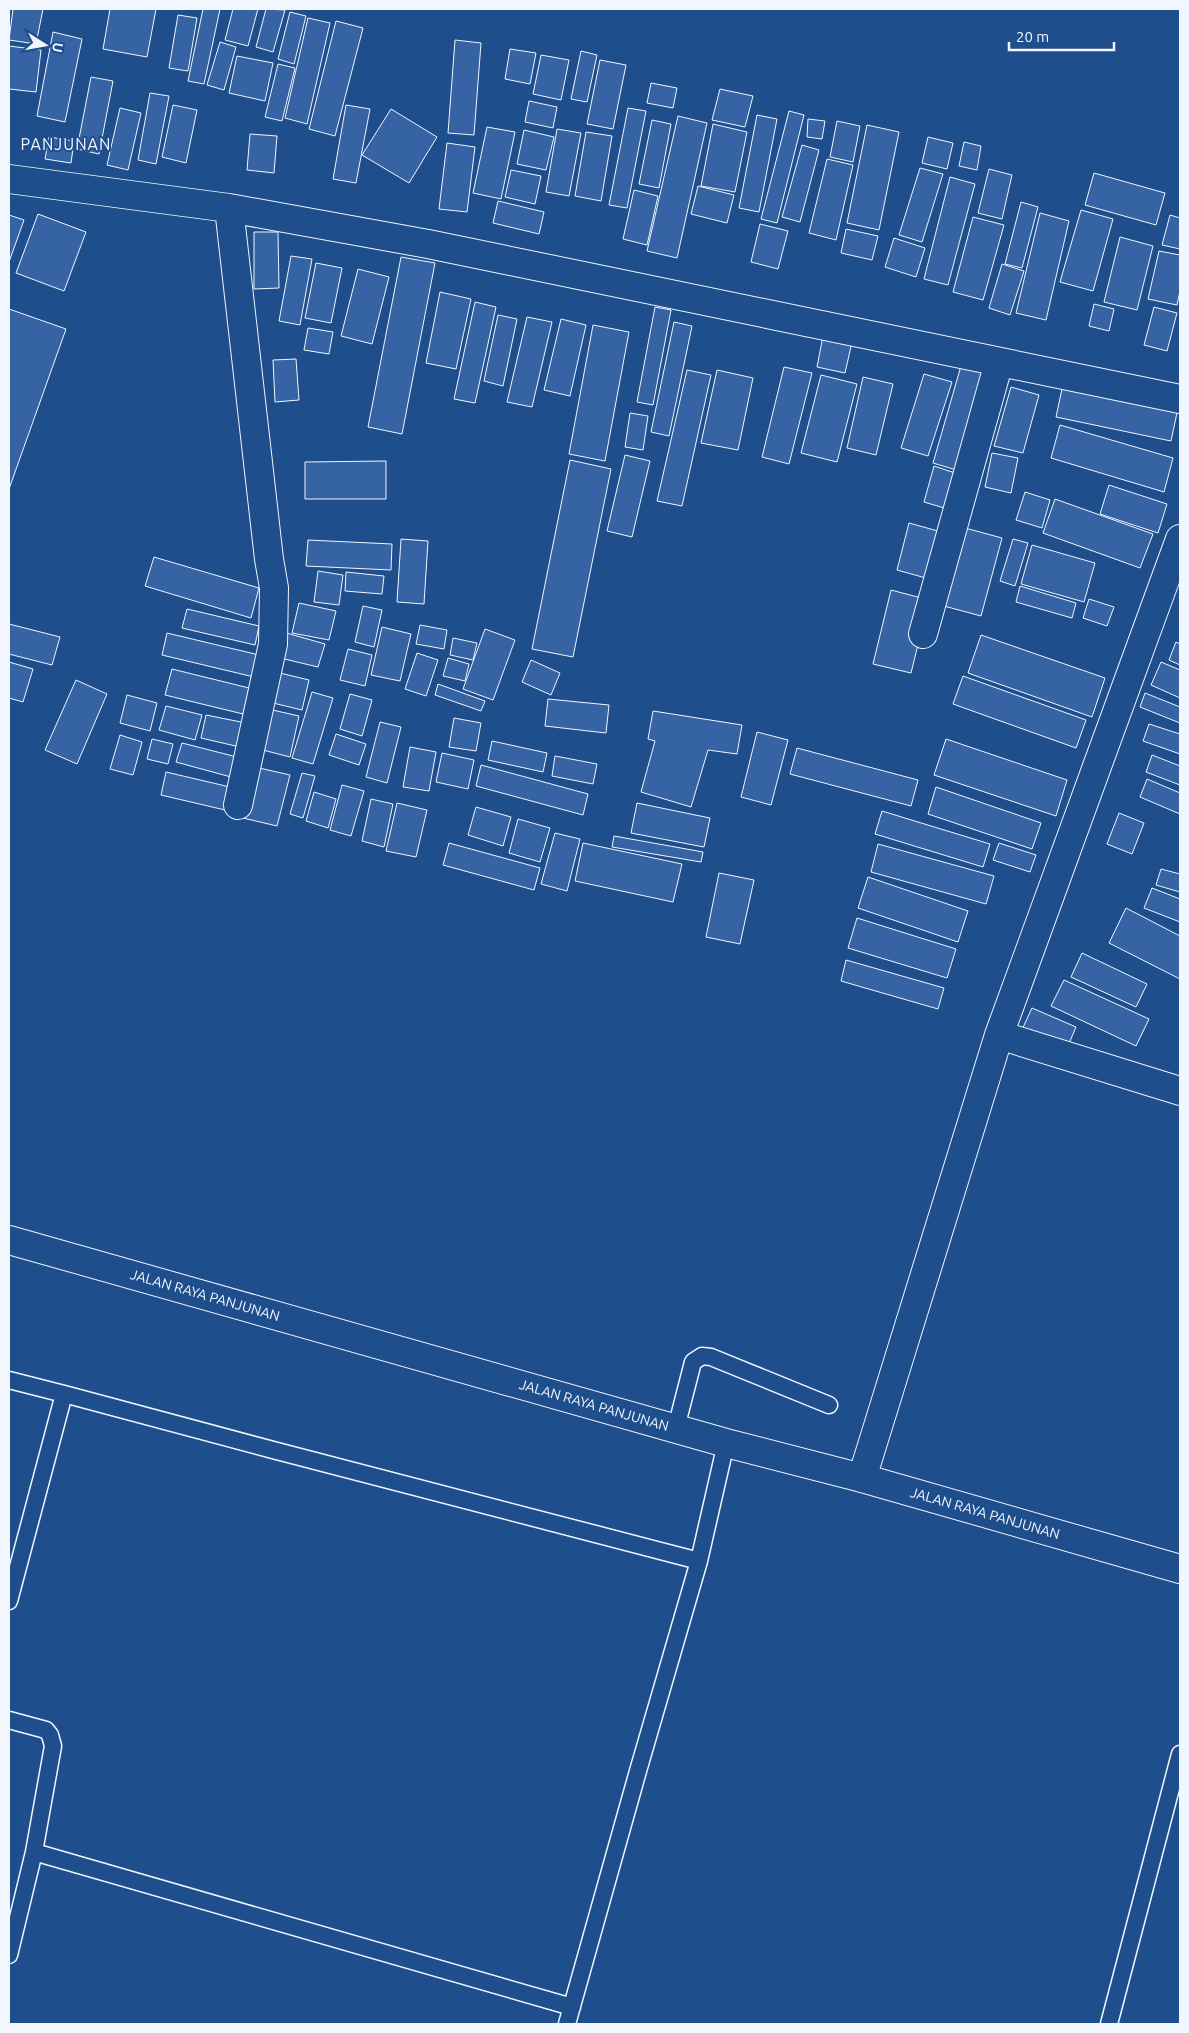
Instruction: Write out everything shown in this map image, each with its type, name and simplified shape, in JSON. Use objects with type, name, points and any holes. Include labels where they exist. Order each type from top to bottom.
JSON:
[{"type":"street","points":[[9,179],[228,208],[428,244],[1180,399]]},
{"type":"street","points":[[228,208],[274,588],[275,614],[273,644],[238,805]]},
{"type":"street","points":[[923,634],[999,362]]},
{"type":"street","points":[[862,1478],[999,1035],[1152,611],[1180,539]]},
{"type":"street","points":[[999,1035],[1180,1091]]},
{"type":"street","name":"JALAN RAYA PANJUNAN","points":[[9,1240],[676,1428],[724,1452],[862,1478],[1180,1569]]},
{"type":"lane","points":[[676,1428],[693,1362],[702,1356],[711,1357],[829,1405]]},
{"type":"lane","points":[[9,1380],[699,1561]]},
{"type":"lane","points":[[9,1601],[64,1394]]},
{"type":"lane","points":[[567,2024],[699,1561],[724,1452]]},
{"type":"lane","points":[[9,1720],[46,1730],[53,1746],[34,1852],[9,1955]]},
{"type":"lane","points":[[1109,2024],[1180,1754]]},
{"type":"lane","points":[[34,1852],[572,2007]]},
{"type":"building","points":[[13,9],[43,9],[36,44],[9,40]]},
{"type":"building","points":[[110,9],[156,9],[147,57],[103,49]]},
{"type":"building","points":[[203,9],[220,9],[204,84],[188,81]]},
{"type":"building","points":[[233,9],[258,9],[248,46],[225,40]]},
{"type":"building","points":[[266,9],[285,10],[273,52],[256,47]]},
{"type":"building","points":[[290,12],[306,16],[294,64],[278,59]]},
{"type":"building","points":[[178,15],[197,18],[188,71],[169,68]]},
{"type":"building","points":[[308,18],[330,23],[307,124],[285,118]]},
{"type":"building","points":[[336,21],[363,28],[335,136],[309,129]]},
{"type":"building","points":[[53,32],[82,39],[65,122],[37,116]]},
{"type":"building","points":[[455,40],[481,43],[474,135],[448,133]]},
{"type":"building","points":[[220,42],[236,47],[224,90],[207,85]]},
{"type":"building","points":[[9,46],[41,50],[36,92],[9,89]]},
{"type":"building","points":[[510,49],[536,53],[530,84],[505,79]]},
{"type":"building","points":[[581,51],[597,55],[587,102],[571,99]]},
{"type":"building","points":[[541,55],[569,60],[561,100],[533,94]]},
{"type":"building","points":[[237,56],[273,63],[265,101],[229,93]]},
{"type":"building","points":[[600,60],[626,65],[613,129],[587,124]]},
{"type":"building","points":[[278,64],[295,68],[282,121],[265,117]]},
{"type":"building","points":[[91,77],[113,81],[99,154],[77,149]]},
{"type":"building","points":[[651,83],[677,88],[673,108],[647,103]]},
{"type":"building","points":[[720,89],[753,96],[745,127],[712,120]]},
{"type":"building","points":[[150,93],[169,96],[156,164],[138,160]]},
{"type":"building","points":[[529,101],[557,107],[553,128],[525,122]]},
{"type":"building","points":[[173,105],[197,110],[186,163],[162,157]]},
{"type":"building","points":[[346,105],[370,109],[356,183],[333,179]]},
{"type":"building","points":[[120,108],[141,113],[128,170],[107,165]]},
{"type":"building","points":[[628,108],[646,111],[627,208],[609,205]]},
{"type":"building","points":[[391,109],[437,137],[409,183],[362,155]]},
{"type":"building","points":[[789,111],[804,115],[777,223],[761,219]]},
{"type":"building","points":[[757,115],[777,119],[759,212],[739,208]]},
{"type":"building","points":[[678,116],[707,123],[677,258],[647,251]]},
{"type":"building","points":[[808,119],[825,121],[822,139],[807,137]]},
{"type":"building","points":[[652,120],[671,124],[659,188],[639,184]]},
{"type":"building","points":[[837,121],[860,126],[853,162],[830,157]]},
{"type":"building","points":[[713,124],[747,132],[735,192],[701,186]]},
{"type":"building","points":[[867,125],[899,132],[879,230],[847,223]]},
{"type":"building","points":[[487,127],[515,132],[501,199],[473,193]]},
{"type":"building","points":[[557,129],[581,133],[569,196],[546,192]]},
{"type":"building","points":[[524,130],[554,137],[546,170],[517,164]]},
{"type":"building","points":[[586,132],[612,136],[601,201],[575,196]]},
{"type":"building","points":[[250,134],[277,136],[274,173],[247,170]]},
{"type":"building","points":[[49,137],[74,141],[71,163],[45,159]]},
{"type":"building","points":[[928,137],[953,143],[947,169],[922,163]]},
{"type":"building","points":[[964,142],[981,146],[977,170],[959,166]]},
{"type":"building","points":[[447,143],[475,147],[467,212],[439,209]]},
{"type":"building","points":[[802,145],[819,150],[800,222],[782,217]]},
{"type":"building","points":[[827,159],[853,165],[836,240],[809,233]]},
{"type":"building","points":[[920,168],[943,174],[922,242],[899,235]]},
{"type":"building","points":[[989,169],[1012,175],[1002,219],[978,213]]},
{"type":"building","points":[[511,170],[541,176],[535,204],[505,197]]},
{"type":"building","points":[[1094,173],[1165,193],[1156,225],[1085,205]]},
{"type":"building","points":[[950,177],[975,184],[948,285],[924,279]]},
{"type":"building","points":[[698,186],[734,195],[727,223],[691,214]]},
{"type":"building","points":[[634,190],[658,196],[647,245],[623,239]]},
{"type":"building","points":[[498,201],[544,212],[539,234],[493,223]]},
{"type":"building","points":[[1021,202],[1038,207],[1022,268],[1005,264]]},
{"type":"building","points":[[1081,210],[1113,219],[1093,291],[1060,282]]},
{"type":"building","points":[[1040,213],[1069,221],[1046,320],[1016,313]]},
{"type":"building","points":[[38,214],[86,232],[64,291],[16,273]]},
{"type":"building","points":[[9,215],[24,220],[9,262]]},
{"type":"building","points":[[1170,215],[1180,218],[1180,249],[1162,245]]},
{"type":"building","points":[[973,217],[1004,225],[983,300],[953,292]]},
{"type":"building","points":[[760,224],[788,231],[778,269],[751,262]]},
{"type":"building","points":[[846,229],[878,236],[872,260],[841,253]]},
{"type":"building","points":[[254,232],[278,232],[279,288],[254,289]]},
{"type":"building","points":[[1120,237],[1153,246],[1137,310],[1104,302]]},
{"type":"building","points":[[894,238],[925,248],[916,277],[885,267]]},
{"type":"building","points":[[1159,251],[1180,255],[1180,291],[1177,305],[1148,299]]},
{"type":"building","points":[[291,256],[312,259],[300,325],[279,321]]},
{"type":"building","points":[[401,257],[435,263],[402,434],[368,427]]},
{"type":"building","points":[[316,263],[342,268],[331,323],[305,318]]},
{"type":"building","points":[[1002,264],[1024,271],[1010,315],[989,308]]},
{"type":"building","points":[[358,269],[389,277],[372,344],[341,336]]},
{"type":"building","points":[[440,292],[471,299],[456,369],[426,363]]},
{"type":"building","points":[[475,302],[496,307],[475,403],[454,399]]},
{"type":"building","points":[[1094,304],[1114,309],[1109,331],[1089,326]]},
{"type":"building","points":[[655,307],[671,310],[653,405],[637,402]]},
{"type":"building","points":[[1154,307],[1177,313],[1167,351],[1144,345]]},
{"type":"building","points":[[9,309],[66,329],[9,489]]},
{"type":"building","points":[[498,315],[517,319],[503,386],[484,381]]},
{"type":"building","points":[[527,317],[552,322],[532,407],[507,402]]},
{"type":"building","points":[[561,319],[586,325],[570,396],[544,390]]},
{"type":"building","points":[[674,322],[692,326],[669,436],[651,432]]},
{"type":"building","points":[[593,325],[629,332],[605,461],[569,454]]},
{"type":"building","points":[[308,328],[333,332],[329,354],[304,350]]},
{"type":"building","points":[[823,336],[852,342],[845,373],[817,367]]},
{"type":"building","points":[[296,359],[299,400],[275,402],[273,360]]},
{"type":"building","points":[[963,359],[992,368],[963,472],[933,463]]},
{"type":"building","points":[[784,367],[812,373],[789,464],[762,457]]},
{"type":"building","points":[[687,370],[711,375],[682,506],[657,501]]},
{"type":"building","points":[[717,370],[753,378],[738,450],[701,443]]},
{"type":"building","points":[[924,374],[952,382],[928,456],[901,448]]},
{"type":"building","points":[[821,375],[857,384],[837,462],[801,453]]},
{"type":"building","points":[[863,377],[893,384],[876,455],[847,448]]},
{"type":"building","points":[[1063,384],[1178,408],[1171,441],[1056,417]]},
{"type":"building","points":[[1011,387],[1039,395],[1023,453],[994,446]]},
{"type":"building","points":[[630,413],[648,416],[643,450],[625,447]]},
{"type":"building","points":[[1060,425],[1173,458],[1164,492],[1051,458]]},
{"type":"building","points":[[992,453],[1018,458],[1011,493],[985,487]]},
{"type":"building","points":[[625,455],[650,461],[632,537],[607,531]]},
{"type":"building","points":[[570,460],[611,469],[573,657],[532,649]]},
{"type":"building","points":[[386,461],[386,499],[305,499],[305,462]]},
{"type":"building","points":[[934,466],[961,475],[951,510],[924,502]]},
{"type":"building","points":[[1109,485],[1167,504],[1158,533],[1100,514]]},
{"type":"building","points":[[1025,492],[1050,500],[1042,528],[1016,520]]},
{"type":"building","points":[[1055,499],[1153,534],[1140,568],[1043,533]]},
{"type":"building","points":[[909,523],[945,533],[933,580],[897,570]]},
{"type":"building","points":[[965,528],[1002,538],[981,616],[944,606]]},
{"type":"building","points":[[401,539],[428,541],[424,604],[397,602]]},
{"type":"building","points":[[1013,539],[1028,543],[1015,586],[1000,581]]},
{"type":"building","points":[[308,540],[392,544],[391,570],[306,566]]},
{"type":"building","points":[[1032,545],[1095,563],[1084,602],[1021,584]]},
{"type":"building","points":[[154,557],[259,588],[251,618],[145,586]]},
{"type":"building","points":[[318,571],[343,575],[339,605],[314,602]]},
{"type":"building","points":[[346,572],[384,576],[382,594],[345,591]]},
{"type":"building","points":[[1020,586],[1076,603],[1072,618],[1016,602]]},
{"type":"building","points":[[891,590],[929,600],[911,673],[873,664]]},
{"type":"building","points":[[1089,599],[1114,607],[1107,626],[1083,618]]},
{"type":"building","points":[[299,603],[336,611],[329,640],[292,633]]},
{"type":"building","points":[[363,606],[382,610],[374,647],[355,642]]},
{"type":"building","points":[[187,609],[259,626],[255,645],[182,628]]},
{"type":"building","points":[[9,624],[60,637],[52,665],[9,654]]},
{"type":"building","points":[[420,625],[447,630],[444,649],[416,644]]},
{"type":"building","points":[[382,627],[411,634],[400,681],[371,675]]},
{"type":"building","points":[[485,629],[515,640],[493,700],[463,689]]},
{"type":"building","points":[[283,632],[325,644],[318,667],[276,657]]},
{"type":"building","points":[[167,633],[259,655],[254,677],[162,655]]},
{"type":"building","points":[[981,635],[1105,678],[1092,717],[968,673]]},
{"type":"building","points":[[453,638],[477,643],[473,660],[450,655]]},
{"type":"building","points":[[1176,642],[1180,644],[1180,665],[1169,660]]},
{"type":"building","points":[[348,649],[372,655],[365,686],[340,680]]},
{"type":"building","points":[[417,653],[438,660],[426,696],[405,689]]},
{"type":"building","points":[[448,658],[469,664],[465,681],[443,676]]},
{"type":"building","points":[[531,660],[560,673],[551,695],[522,682]]},
{"type":"building","points":[[9,662],[33,669],[23,702],[9,698]]},
{"type":"building","points":[[1161,662],[1180,670],[1180,698],[1151,685]]},
{"type":"building","points":[[172,669],[249,688],[243,714],[165,695]]},
{"type":"building","points":[[280,673],[309,680],[302,710],[273,703]]},
{"type":"building","points":[[963,676],[1086,720],[1076,748],[953,704]]},
{"type":"building","points":[[76,680],[107,694],[77,764],[45,750]]},
{"type":"building","points":[[438,684],[485,701],[481,711],[435,695]]},
{"type":"building","points":[[312,692],[333,698],[313,764],[292,758]]},
{"type":"building","points":[[1145,693],[1180,707],[1180,723],[1140,707]]},
{"type":"building","points":[[350,694],[372,700],[362,736],[340,729]]},
{"type":"building","points":[[127,695],[157,703],[150,731],[120,723]]},
{"type":"building","points":[[548,699],[609,705],[606,733],[545,726]]},
{"type":"building","points":[[166,706],[202,715],[195,740],[159,730]]},
{"type":"building","points":[[268,709],[299,716],[290,757],[259,749]]},
{"type":"building","points":[[653,711],[742,725],[737,754],[708,750],[691,807],[641,792],[655,741],[648,739]]},
{"type":"building","points":[[206,715],[246,723],[240,747],[201,738]]},
{"type":"building","points":[[454,718],[481,723],[476,751],[449,747]]},
{"type":"building","points":[[380,722],[401,727],[387,783],[366,777]]},
{"type":"building","points":[[1149,724],[1180,734],[1180,754],[1143,741]]},
{"type":"building","points":[[757,732],[788,740],[771,805],[741,797]]},
{"type":"building","points":[[336,734],[366,744],[359,765],[329,755]]},
{"type":"building","points":[[120,735],[142,742],[133,775],[110,769]]},
{"type":"building","points":[[152,739],[173,744],[168,764],[147,759]]},
{"type":"building","points":[[946,739],[1067,780],[1056,816],[934,775]]},
{"type":"building","points":[[492,741],[547,753],[543,772],[488,760]]},
{"type":"building","points":[[182,743],[237,757],[231,777],[176,762]]},
{"type":"building","points":[[410,747],[436,752],[429,791],[403,787]]},
{"type":"building","points":[[797,748],[918,780],[911,806],[790,774]]},
{"type":"building","points":[[442,753],[474,760],[468,789],[436,782]]},
{"type":"building","points":[[1152,755],[1180,766],[1180,785],[1146,772]]},
{"type":"building","points":[[555,756],[597,764],[593,784],[552,776]]},
{"type":"building","points":[[481,765],[588,794],[583,815],[476,786]]},
{"type":"building","points":[[255,767],[290,775],[277,826],[243,818]]},
{"type":"building","points":[[166,772],[230,787],[225,810],[161,795]]},
{"type":"building","points":[[302,773],[315,776],[303,818],[290,814]]},
{"type":"building","points":[[1147,779],[1180,793],[1180,814],[1140,797]]},
{"type":"building","points":[[342,785],[364,791],[351,836],[330,830]]},
{"type":"building","points":[[936,787],[1041,823],[1032,849],[928,814]]},
{"type":"building","points":[[314,792],[336,799],[328,828],[306,821]]},
{"type":"building","points":[[371,799],[393,804],[384,847],[362,841]]},
{"type":"building","points":[[397,803],[427,810],[416,857],[386,851]]},
{"type":"building","points":[[637,803],[710,818],[704,847],[631,833]]},
{"type":"building","points":[[476,807],[511,817],[503,846],[468,835]]},
{"type":"building","points":[[882,811],[990,844],[983,867],[875,834]]},
{"type":"building","points":[[1119,813],[1144,823],[1132,854],[1107,844]]},
{"type":"building","points":[[518,819],[550,828],[540,862],[509,853]]},
{"type":"building","points":[[555,833],[580,839],[567,891],[541,884]]},
{"type":"building","points":[[614,836],[703,852],[701,862],[612,847]]},
{"type":"building","points":[[449,843],[540,868],[534,890],[443,865]]},
{"type":"building","points":[[583,843],[682,864],[673,902],[575,881]]},
{"type":"building","points":[[999,843],[1036,855],[1030,872],[993,860]]},
{"type":"building","points":[[878,844],[994,876],[986,904],[871,872]]},
{"type":"building","points":[[1161,869],[1180,874],[1180,892],[1156,885]]},
{"type":"building","points":[[719,873],[754,880],[740,944],[706,937]]},
{"type":"building","points":[[868,877],[968,911],[958,942],[858,908]]},
{"type":"building","points":[[1152,888],[1180,899],[1180,922],[1144,908]]},
{"type":"building","points":[[1126,908],[1180,936],[1180,979],[1109,943]]},
{"type":"building","points":[[857,918],[956,949],[947,978],[848,948]]},
{"type":"building","points":[[1082,953],[1147,984],[1136,1007],[1071,977]]},
{"type":"building","points":[[846,960],[944,988],[938,1009],[841,981]]},
{"type":"building","points":[[1064,980],[1149,1019],[1136,1046],[1051,1006]]},
{"type":"building","points":[[1032,1008],[1076,1027],[1065,1053],[1020,1034]]},
{"type":"district","name":"PANJUNAN","points":[[66,144]]}]
